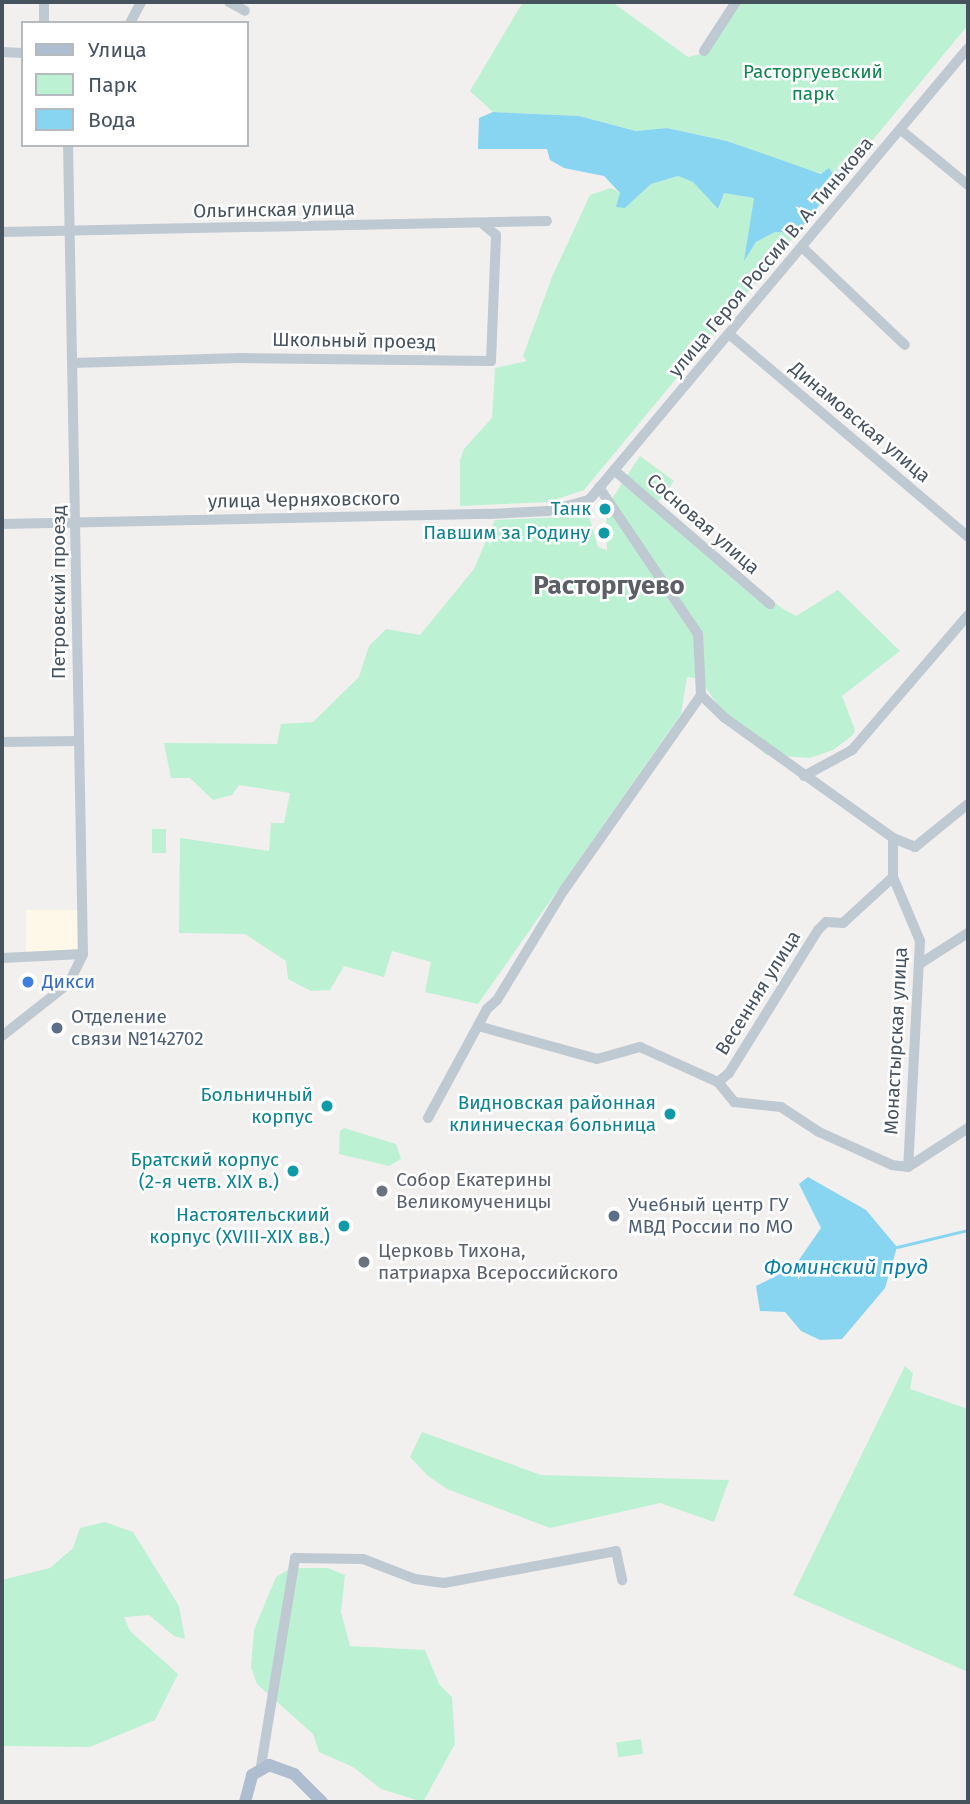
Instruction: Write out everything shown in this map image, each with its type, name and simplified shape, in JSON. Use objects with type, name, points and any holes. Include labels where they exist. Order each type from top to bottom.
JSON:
[{"type":"main road","points":[[245,1802],[252,1775],[261,1766],[282,1767],[294,1774],[322,1802]]},
{"type":"street","points":[[44,2],[44,21]]},
{"type":"street","points":[[131,21],[141,2]]},
{"type":"street","points":[[229,2],[245,11]]},
{"type":"street","points":[[704,51],[736,2]]},
{"type":"street","name":"улица Героя России В. А. Тинькова","points":[[599,487],[968,48]]},
{"type":"street","points":[[2,52],[21,53]]},
{"type":"street","points":[[901,130],[968,185]]},
{"type":"street","name":"Петровский проезд","points":[[68,147],[76,523],[76,741],[83,954]]},
{"type":"street","name":"Ольгинская улица","points":[[2,232],[484,225],[547,221]]},
{"type":"street","name":"Школьный проезд","points":[[73,363],[242,358],[491,360],[496,234],[484,225]]},
{"type":"street","points":[[802,247],[905,345]]},
{"type":"street","name":"Динамовская улица","points":[[729,334],[968,537]]},
{"type":"street","name":"Сосновая улица","points":[[614,471],[770,604]]},
{"type":"street","points":[[428,1118],[478,1026],[565,890],[701,695],[698,634],[599,487]]},
{"type":"street","name":"улица Черняховского","points":[[2,524],[548,511],[589,500],[599,487]]},
{"type":"street","points":[[803,776],[852,750],[968,615]]},
{"type":"street","points":[[701,695],[803,776],[893,838],[915,847],[968,804]]},
{"type":"street","points":[[2,742],[76,741]]},
{"type":"street","name":"Монастырская улица","points":[[893,838],[893,877],[920,941],[921,963],[908,1167]]},
{"type":"street","name":"Весенняя улица","points":[[718,1082],[729,1073],[818,930],[826,922],[843,923],[893,877]]},
{"type":"street","points":[[921,963],[968,933]]},
{"type":"street","points":[[2,958],[83,954],[69,982],[2,1036]]},
{"type":"street","points":[[478,1026],[597,1059],[640,1047],[718,1082],[734,1102],[781,1107],[819,1132],[892,1165],[908,1167],[968,1128]]},
{"type":"street","points":[[261,1766],[295,1558],[363,1559],[415,1578],[444,1583],[616,1551],[622,1580]]},
{"type":"shaded area","points":[[26,910],[77,910],[77,954],[26,954]]},
{"type":"green space","name":"Расторгуевский парк","points":[[523,2],[612,2],[688,57],[705,53],[739,2],[968,2],[968,25],[838,182],[837,177],[781,163],[728,141],[667,128],[637,131],[579,116],[493,112],[470,91]]},
{"type":"green space","points":[[678,176],[693,182],[718,209],[724,192],[754,198],[745,259],[756,242],[775,232],[797,233],[584,490],[548,502],[460,506],[460,460],[464,449],[492,418],[495,368],[527,361],[523,356],[552,277],[590,195],[611,188],[620,193],[625,208],[651,184]]},
{"type":"green space","points":[[640,456],[674,481],[654,507],[783,609],[796,616],[838,590],[900,651],[842,696],[855,730],[853,735],[833,750],[810,758],[766,755],[725,716],[700,679],[687,677],[681,714],[478,1004],[425,992],[431,962],[392,951],[384,977],[344,966],[330,990],[311,991],[288,979],[286,961],[245,934],[179,933],[180,838],[269,851],[271,823],[284,823],[290,793],[239,785],[232,795],[213,800],[190,778],[171,778],[164,743],[277,744],[281,724],[313,722],[359,677],[369,646],[386,629],[420,635],[474,569],[495,520],[589,516],[598,547],[607,550],[606,508]]},
{"type":"green space","points":[[152,829],[166,829],[166,853],[152,853]]},
{"type":"green space","points":[[344,1128],[396,1144],[401,1159],[389,1166],[339,1154],[340,1131]]},
{"type":"green space","points":[[905,1366],[913,1373],[910,1389],[968,1409],[968,1672],[793,1595]]},
{"type":"green space","points":[[422,1432],[541,1475],[729,1480],[714,1522],[660,1503],[550,1528],[447,1489],[427,1475],[410,1457]]},
{"type":"green space","points":[[105,1522],[133,1532],[179,1606],[185,1639],[174,1636],[149,1615],[124,1617],[130,1631],[178,1674],[155,1720],[90,1747],[2,1746],[2,1580],[50,1568],[73,1548],[80,1528]]},
{"type":"green space","points":[[291,1568],[328,1568],[345,1575],[341,1612],[350,1646],[425,1650],[439,1684],[452,1697],[455,1744],[423,1802],[381,1789],[353,1767],[319,1752],[313,1734],[257,1684],[251,1667],[254,1630],[276,1577]]},
{"type":"green space","points":[[641,1739],[643,1754],[618,1757],[616,1742]]},
{"type":"water","points":[[493,112],[579,116],[636,131],[667,128],[727,141],[821,174],[829,168],[838,182],[797,233],[775,232],[756,242],[744,261],[754,198],[724,193],[718,209],[693,182],[678,176],[651,184],[625,208],[616,207],[620,193],[604,176],[564,168],[550,160],[547,149],[478,149],[479,118]]},
{"type":"water","name":"Фоминский пруд","points":[[808,1177],[866,1210],[897,1247],[885,1288],[842,1339],[820,1340],[801,1331],[785,1312],[760,1311],[756,1286],[794,1267],[821,1228],[799,1184]]},
{"type":"waterway","points":[[897,1247],[968,1230]]},
{"type":"place","name":"Танк","points":[[605,509]]},
{"type":"place","name":"Павшим за Родину","points":[[604,533]]},
{"type":"place","name":"Дикси","points":[[28,982]]},
{"type":"place","name":"Отделение связи №142702","points":[[57,1028]]},
{"type":"place","name":"Больничный корпус","points":[[327,1106]]},
{"type":"place","name":"Видновская районная клиническая больница","points":[[670,1114]]},
{"type":"place","name":"Братский корпус (2-я четв. XIX в.)","points":[[293,1171]]},
{"type":"place","name":"Собор Екатерины Великомученицы","points":[[382,1191]]},
{"type":"place","name":"Учебный центр ГУ МВД России по МО","points":[[614,1216]]},
{"type":"place","name":"Настоятельскиий корпус (XVIII-XIX вв.)","points":[[344,1226]]},
{"type":"place","name":"Церковь Тихона, патриарха Всероссийского","points":[[364,1262]]},
{"type":"district","name":"Расторгуево","points":[[609,586]]}]
